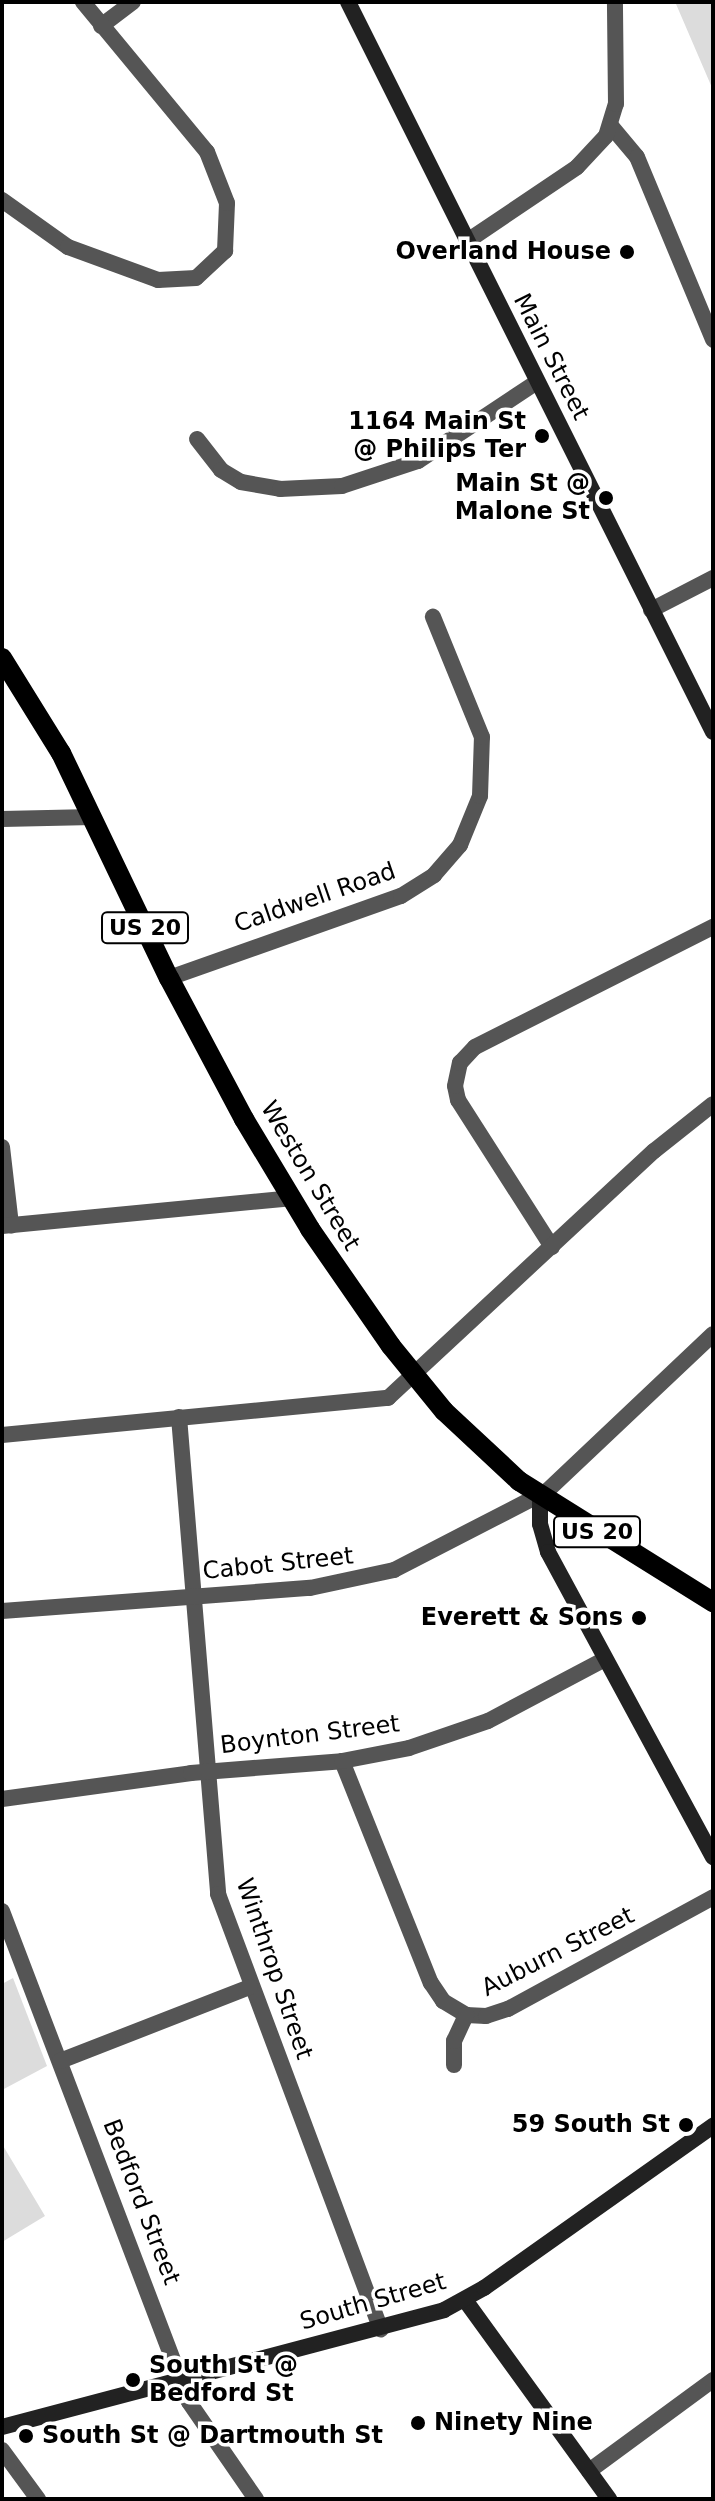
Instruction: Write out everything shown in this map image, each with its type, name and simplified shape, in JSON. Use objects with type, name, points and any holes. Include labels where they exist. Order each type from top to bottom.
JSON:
[{"type":"main road","name":"Main Street","points":[[348,2],[713,732]]},
{"type":"main road","name":"Weston Street","points":[[2,658],[46,725],[169,978],[291,1198],[414,1377],[475,1442],[540,1496],[713,1602]]},
{"type":"main road","points":[[540,1496],[545,1546],[713,1857]]},
{"type":"main road","name":"South Street","points":[[2,2427],[181,2378],[381,2329],[465,2300],[713,2126]]},
{"type":"main road","points":[[465,2300],[609,2499]]},
{"type":"street","points":[[2,200],[68,247],[158,280],[196,278],[221,257],[228,212],[213,162],[187,123],[83,2]]},
{"type":"street","points":[[101,26],[133,2]]},
{"type":"street","points":[[466,242],[577,167],[611,126],[615,2]]},
{"type":"street","points":[[611,126],[637,157],[713,340]]},
{"type":"street","points":[[197,439],[221,470],[249,485],[342,486],[418,461],[537,382]]},
{"type":"street","points":[[651,610],[713,578]]},
{"type":"street","name":"Caldwell Road","points":[[169,978],[401,896],[430,879],[460,845],[480,796],[482,737],[433,617]]},
{"type":"street","points":[[2,819],[93,817]]},
{"type":"street","points":[[552,1247],[458,1100],[455,1086],[460,1063],[483,1043],[713,927]]},
{"type":"street","points":[[2,1435],[382,1400],[414,1377],[662,1143],[713,1104]]},
{"type":"street","points":[[2,1147],[6,1226],[291,1198]]},
{"type":"street","name":"Cabot Street","points":[[2,1611],[193,1597],[372,1577],[429,1554],[540,1496],[713,1334]]},
{"type":"street","name":"Winthrop Street","points":[[179,1417],[218,1894],[250,1987],[381,2329]]},
{"type":"street","name":"Boynton Street","points":[[2,1799],[207,1772],[342,1761],[459,1732],[605,1659]]},
{"type":"street","name":"Auburn Street","points":[[342,1761],[431,1983],[443,2001],[466,2015],[486,2016],[508,2009],[713,1897]]},
{"type":"street","name":"Bedford Street","points":[[2,1911],[196,2413],[256,2499]]},
{"type":"street","points":[[60,2061],[250,1987]]},
{"type":"street","points":[[454,2065],[454,2041],[466,2015]]},
{"type":"street","points":[[589,2471],[713,2380]]},
{"type":"street","points":[[2,2450],[38,2499]]},
{"type":"shaded area","points":[[713,2],[713,90],[676,4]]},
{"type":"shaded area","points":[[13,1978],[47,2066],[2,2090],[2,1984]]},
{"type":"shaded area","points":[[2,2144],[45,2216],[2,2242]]},
{"type":"place","name":"Overland House","points":[[627,252]]},
{"type":"place","name":"1164 Main St @ Philips Ter","points":[[542,436]]},
{"type":"place","name":"Main St @ Malone St","points":[[606,498]]},
{"type":"place","name":"Everett & Sons","points":[[639,1618]]},
{"type":"place","name":"59 South St","points":[[686,2125]]},
{"type":"place","name":"South St @ Bedford St","points":[[133,2380]]},
{"type":"place","name":"Ninety Nine","points":[[418,2423]]},
{"type":"place","name":"South St @ Dartmouth St","points":[[26,2436]]}]
